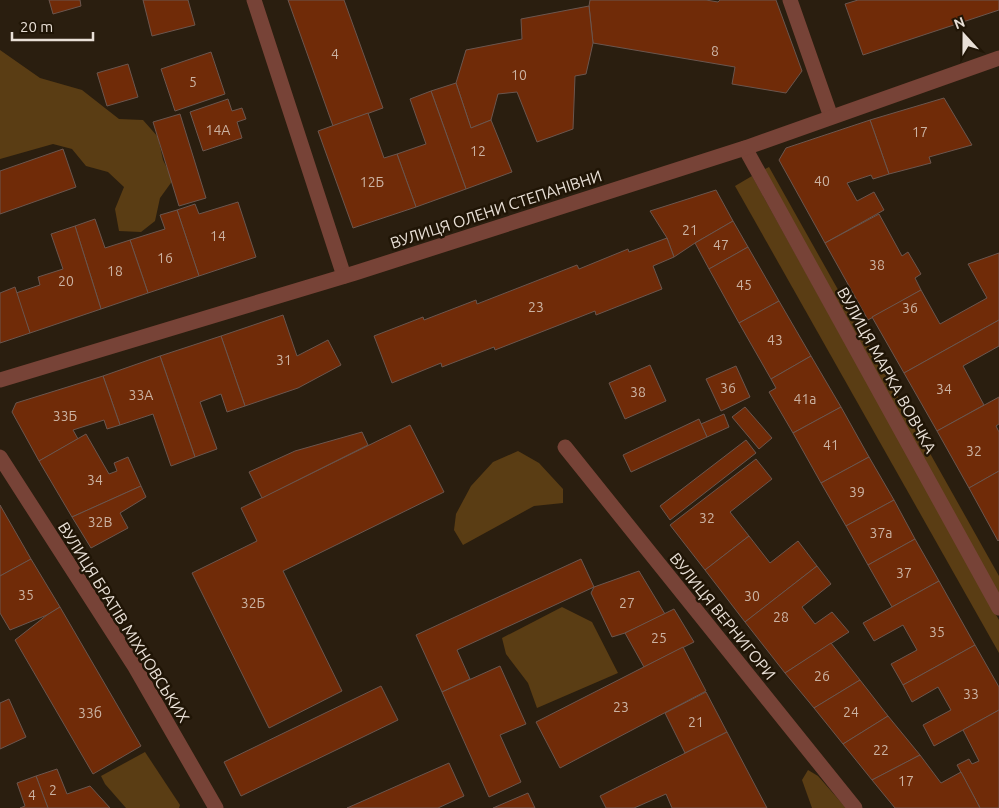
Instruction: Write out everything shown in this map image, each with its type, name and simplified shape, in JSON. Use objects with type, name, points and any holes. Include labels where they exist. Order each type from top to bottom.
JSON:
[{"type":"street","points":[[254,0],[344,276]]},
{"type":"street","points":[[790,0],[832,118]]},
{"type":"street","name":"ВУЛИЦЯ ОЛЕНИ СТЕПАНІВНИ","points":[[0,380],[344,276],[745,148],[999,58]]},
{"type":"street","name":"ВУЛИЦЯ МАРКА ВОВЧКА","points":[[745,148],[999,608]]},
{"type":"street","name":"ВУЛИЦЯ ВЕРНИГОРИ","points":[[565,447],[855,808]]},
{"type":"street","name":"ВУЛИЦЯ БРАТІВ МІХНОВСЬКИХ","points":[[0,457],[135,667],[216,808]]},
{"type":"shaded area","points":[[0,50],[40,78],[82,90],[119,119],[143,120],[158,137],[163,160],[173,180],[160,198],[155,221],[141,232],[119,231],[115,209],[124,187],[108,172],[86,166],[72,149],[53,144],[0,159]]},
{"type":"shaded area","points":[[769,167],[999,576],[999,602],[761,171]]},
{"type":"shaded area","points":[[752,176],[999,620],[999,653],[735,186]]},
{"type":"shaded area","points":[[518,451],[539,463],[563,489],[563,503],[534,506],[463,545],[454,530],[456,514],[471,486],[493,462]]},
{"type":"shaded area","points":[[562,607],[592,622],[618,673],[537,708],[528,683],[506,654],[502,638]]},
{"type":"shaded area","points":[[145,752],[180,805],[179,808],[126,808],[105,784],[101,776]]},
{"type":"shaded area","points":[[808,770],[818,776],[846,808],[812,808],[802,780]]},
{"type":"building","points":[[49,0],[80,0],[81,6],[53,14]]},
{"type":"building","points":[[143,0],[188,0],[195,25],[152,36]]},
{"type":"building","points":[[288,0],[344,0],[383,108],[333,126]]},
{"type":"building","points":[[590,0],[706,0],[718,2],[720,0],[776,0],[802,71],[786,93],[732,84],[735,67],[593,43]]},
{"type":"building","points":[[858,0],[999,0],[999,10],[863,55],[845,4]]},
{"type":"building","points":[[589,6],[593,43],[586,74],[575,76],[573,129],[537,142],[517,92],[498,94],[491,120],[471,128],[456,83],[466,50],[522,39],[521,19]]},
{"type":"building","points":[[211,52],[225,94],[175,111],[161,69]]},
{"type":"building","points":[[128,64],[138,97],[107,106],[97,73]]},
{"type":"building","points":[[456,83],[471,128],[491,120],[512,172],[466,189],[431,91]]},
{"type":"building","points":[[431,91],[466,189],[416,207],[397,154],[426,144],[410,99]]},
{"type":"building","points":[[944,98],[972,145],[929,157],[931,163],[889,174],[870,120]]},
{"type":"building","points":[[228,99],[232,111],[242,108],[246,119],[237,122],[242,138],[203,151],[190,112]]},
{"type":"building","points":[[368,113],[384,158],[397,154],[416,207],[353,228],[318,131]]},
{"type":"building","points":[[180,114],[206,198],[179,206],[153,122]]},
{"type":"building","points":[[870,120],[889,174],[873,179],[871,175],[847,183],[857,201],[874,192],[884,210],[825,243],[779,160],[786,148]]},
{"type":"building","points":[[63,149],[76,187],[0,214],[0,171]]},
{"type":"building","points":[[716,190],[733,221],[674,257],[667,238],[650,211]]},
{"type":"building","points":[[238,202],[256,257],[199,276],[177,210],[195,204],[199,214]]},
{"type":"building","points":[[177,210],[199,276],[148,293],[130,240],[165,229],[160,215]]},
{"type":"building","points":[[879,214],[902,256],[908,252],[921,274],[915,278],[921,290],[868,320],[825,243]]},
{"type":"building","points":[[95,219],[105,248],[130,240],[148,293],[101,309],[75,226]]},
{"type":"building","points":[[733,221],[748,247],[709,269],[695,243]]},
{"type":"building","points":[[75,226],[101,309],[30,333],[16,293],[40,285],[38,277],[63,269],[51,234]]},
{"type":"building","points":[[667,238],[674,257],[653,266],[662,289],[596,315],[595,311],[495,350],[494,347],[442,367],[441,363],[392,383],[374,336],[423,317],[424,320],[476,300],[477,304],[577,265],[579,269],[628,249],[629,252]]},
{"type":"building","points":[[748,247],[779,301],[739,323],[709,269]]},
{"type":"building","points":[[999,253],[999,320],[904,373],[872,317],[921,290],[940,324],[987,298],[968,264]]},
{"type":"building","points":[[15,287],[30,333],[0,343],[0,293]]},
{"type":"building","points":[[779,301],[811,356],[771,379],[739,323]]},
{"type":"building","points":[[283,315],[297,356],[328,340],[341,365],[298,388],[245,406],[221,336]]},
{"type":"building","points":[[999,320],[999,346],[963,366],[984,405],[937,431],[904,373]]},
{"type":"building","points":[[221,336],[245,406],[227,412],[221,394],[200,402],[217,449],[195,457],[160,356]]},
{"type":"building","points":[[160,356],[195,457],[171,466],[153,414],[120,425],[103,376]]},
{"type":"building","points":[[811,356],[841,407],[793,433],[769,392],[776,388],[771,379]]},
{"type":"building","points":[[650,365],[666,401],[625,419],[609,383]]},
{"type":"building","points":[[736,366],[750,397],[721,411],[706,379]]},
{"type":"building","points":[[103,376],[120,425],[107,429],[104,420],[73,430],[78,439],[39,461],[12,412],[16,403]]},
{"type":"building","points":[[999,397],[999,424],[996,426],[999,432],[999,471],[969,488],[937,431]]},
{"type":"building","points":[[745,407],[772,438],[759,449],[732,417]]},
{"type":"building","points":[[841,407],[869,457],[821,483],[793,433]]},
{"type":"building","points":[[724,414],[729,427],[707,437],[701,424]]},
{"type":"building","points":[[699,419],[707,437],[631,472],[623,455]]},
{"type":"building","points":[[410,425],[444,492],[283,571],[342,691],[269,728],[192,573],[257,541],[241,508]]},
{"type":"building","points":[[362,432],[368,445],[262,498],[249,472],[295,451]]},
{"type":"building","points":[[86,434],[109,474],[117,471],[114,463],[128,457],[141,486],[72,517],[39,461]]},
{"type":"building","points":[[746,440],[756,453],[670,520],[660,506]]},
{"type":"building","points":[[869,457],[894,500],[846,526],[821,483]]},
{"type":"building","points":[[756,459],[772,479],[730,512],[749,536],[705,570],[670,525]]},
{"type":"building","points":[[999,471],[999,540],[998,541],[969,488]]},
{"type":"building","points":[[141,486],[146,497],[120,513],[128,528],[91,548],[72,517]]},
{"type":"building","points":[[894,500],[915,539],[868,565],[846,526]]},
{"type":"building","points":[[0,505],[31,559],[0,576]]},
{"type":"building","points":[[749,536],[770,563],[798,541],[817,566],[745,622],[705,570]]},
{"type":"building","points":[[915,539],[939,581],[892,607],[868,565]]},
{"type":"building","points":[[31,559],[60,607],[47,615],[10,630],[0,613],[0,576]]},
{"type":"building","points":[[581,559],[594,587],[457,650],[470,679],[442,692],[416,635]]},
{"type":"building","points":[[817,566],[831,584],[802,607],[815,624],[832,612],[849,632],[785,673],[745,622]]},
{"type":"building","points":[[639,571],[665,614],[625,633],[612,637],[591,593],[594,587]]},
{"type":"building","points":[[939,581],[975,645],[903,685],[891,664],[917,650],[903,625],[874,641],[863,623]]},
{"type":"building","points":[[60,607],[141,746],[93,774],[15,640]]},
{"type":"building","points":[[674,609],[694,642],[644,667],[625,633]]},
{"type":"building","points":[[831,643],[860,680],[814,708],[785,673]]},
{"type":"building","points":[[975,645],[999,687],[999,710],[934,746],[923,725],[951,710],[938,687],[912,702],[903,685]]},
{"type":"building","points":[[683,647],[706,691],[560,768],[536,722]]},
{"type":"building","points":[[500,666],[526,724],[500,735],[521,782],[489,797],[442,692]]},
{"type":"building","points":[[860,680],[888,716],[843,744],[814,708]]},
{"type":"building","points":[[381,686],[398,720],[241,796],[224,762]]},
{"type":"building","points":[[706,692],[727,732],[685,753],[665,713]]},
{"type":"building","points":[[9,699],[26,737],[0,749],[0,703]]},
{"type":"building","points":[[999,710],[999,808],[980,808],[957,765],[969,759],[972,764],[979,761],[963,730]]},
{"type":"building","points":[[888,716],[920,755],[872,780],[843,744]]},
{"type":"building","points":[[727,732],[767,808],[672,808],[666,794],[634,808],[606,808],[600,796]]},
{"type":"building","points":[[920,755],[941,783],[961,772],[980,808],[895,808],[872,780]]},
{"type":"building","points":[[449,763],[464,796],[438,808],[347,808]]},
{"type":"building","points":[[57,769],[67,794],[90,786],[110,808],[48,808],[36,776]]},
{"type":"building","points":[[36,776],[48,808],[20,808],[25,806],[17,783]]},
{"type":"building","points":[[528,793],[535,808],[493,808]]}]
